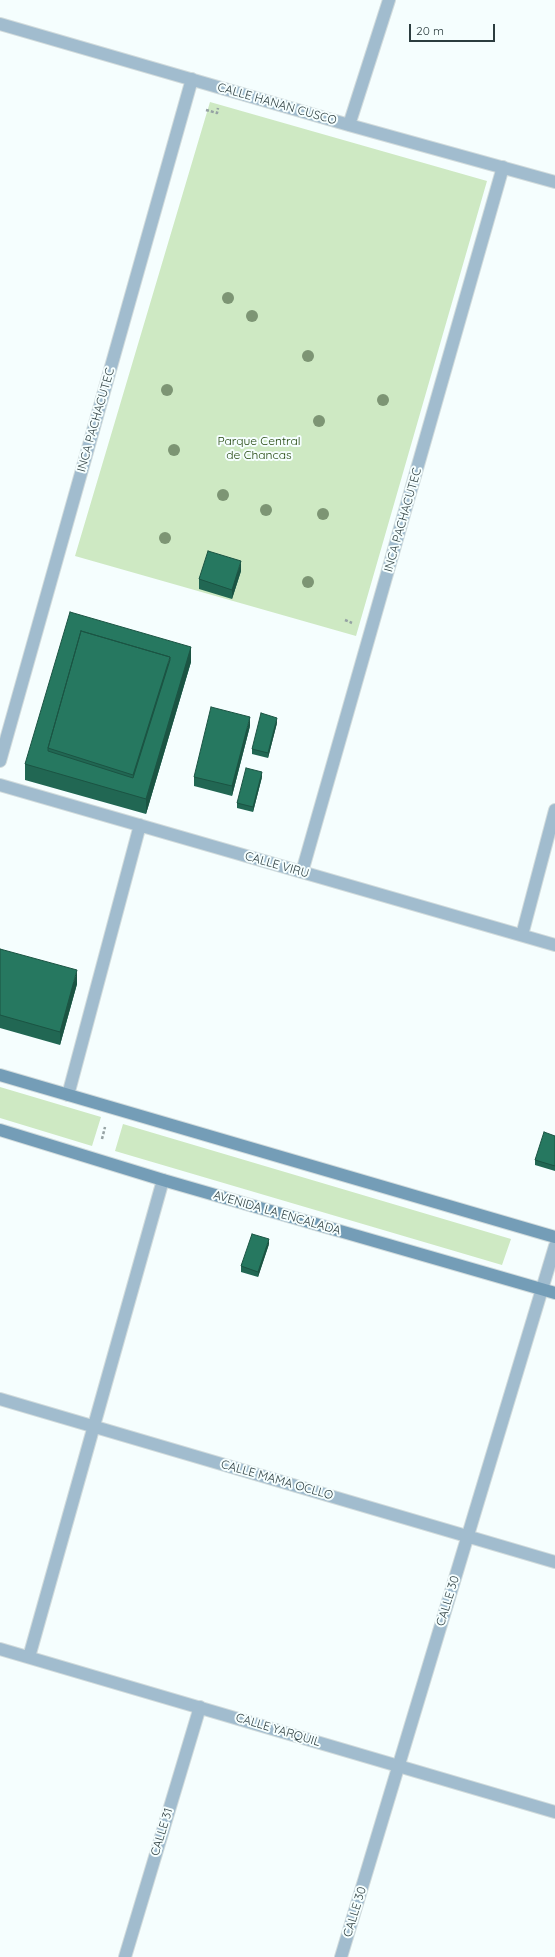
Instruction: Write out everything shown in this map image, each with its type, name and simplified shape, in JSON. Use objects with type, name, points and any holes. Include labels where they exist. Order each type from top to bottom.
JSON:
[{"type":"street","points":[[349,125],[389,0]]},
{"type":"street","name":"CALLE HANAN CUSCO","points":[[0,24],[349,125],[555,182]]},
{"type":"street","name":"INCA PACHACUTEC","points":[[0,761],[192,79]]},
{"type":"street","name":"INCA PACHACUTEC","points":[[302,872],[503,167]]},
{"type":"street","name":"CALLE VIRU","points":[[0,785],[555,945]]},
{"type":"street","points":[[522,935],[555,810]]},
{"type":"street","points":[[68,1095],[140,825]]},
{"type":"street","points":[[0,1075],[555,1237]]},
{"type":"street","name":"AVENIDA LA ENCALADA","points":[[0,1130],[163,1180],[555,1293]]},
{"type":"street","points":[[29,1658],[163,1180]]},
{"type":"street","name":"CALLE 30","points":[[341,1957],[555,1246]]},
{"type":"street","name":"CALLE MAMA OCLLO","points":[[0,1399],[555,1562]]},
{"type":"street","name":"CALLE YARQUIL","points":[[0,1649],[555,1812]]},
{"type":"street","name":"CALLE 31","points":[[125,1957],[200,1708]]},
{"type":"path","points":[[97,1159],[110,1107]]},
{"type":"green space","name":"Parque Central de Chancas","points":[[210,102],[487,181],[356,636],[75,556]]},
{"type":"green space","points":[[0,1087],[101,1117],[92,1146],[0,1118]]},
{"type":"green space","points":[[123,1124],[511,1239],[502,1265],[115,1151]]},
{"type":"building","points":[[208,551],[241,561],[232,590],[199,579]]},
{"type":"building","points":[[70,612],[191,647],[146,799],[25,764]],"holes":[[[81,631],[170,657],[133,778],[48,751]]]},
{"type":"building","points":[[81,631],[170,657],[133,775],[48,748]]},
{"type":"building","points":[[211,707],[250,717],[232,786],[194,777]]},
{"type":"building","points":[[261,713],[277,718],[268,753],[252,749]]},
{"type":"building","points":[[246,768],[262,772],[253,807],[237,803]]},
{"type":"building","points":[[0,949],[77,970],[60,1032],[0,1015]]},
{"type":"building","points":[[544,1132],[555,1136],[555,1166],[535,1160]]},
{"type":"building","points":[[252,1234],[269,1239],[258,1272],[241,1266]]}]
